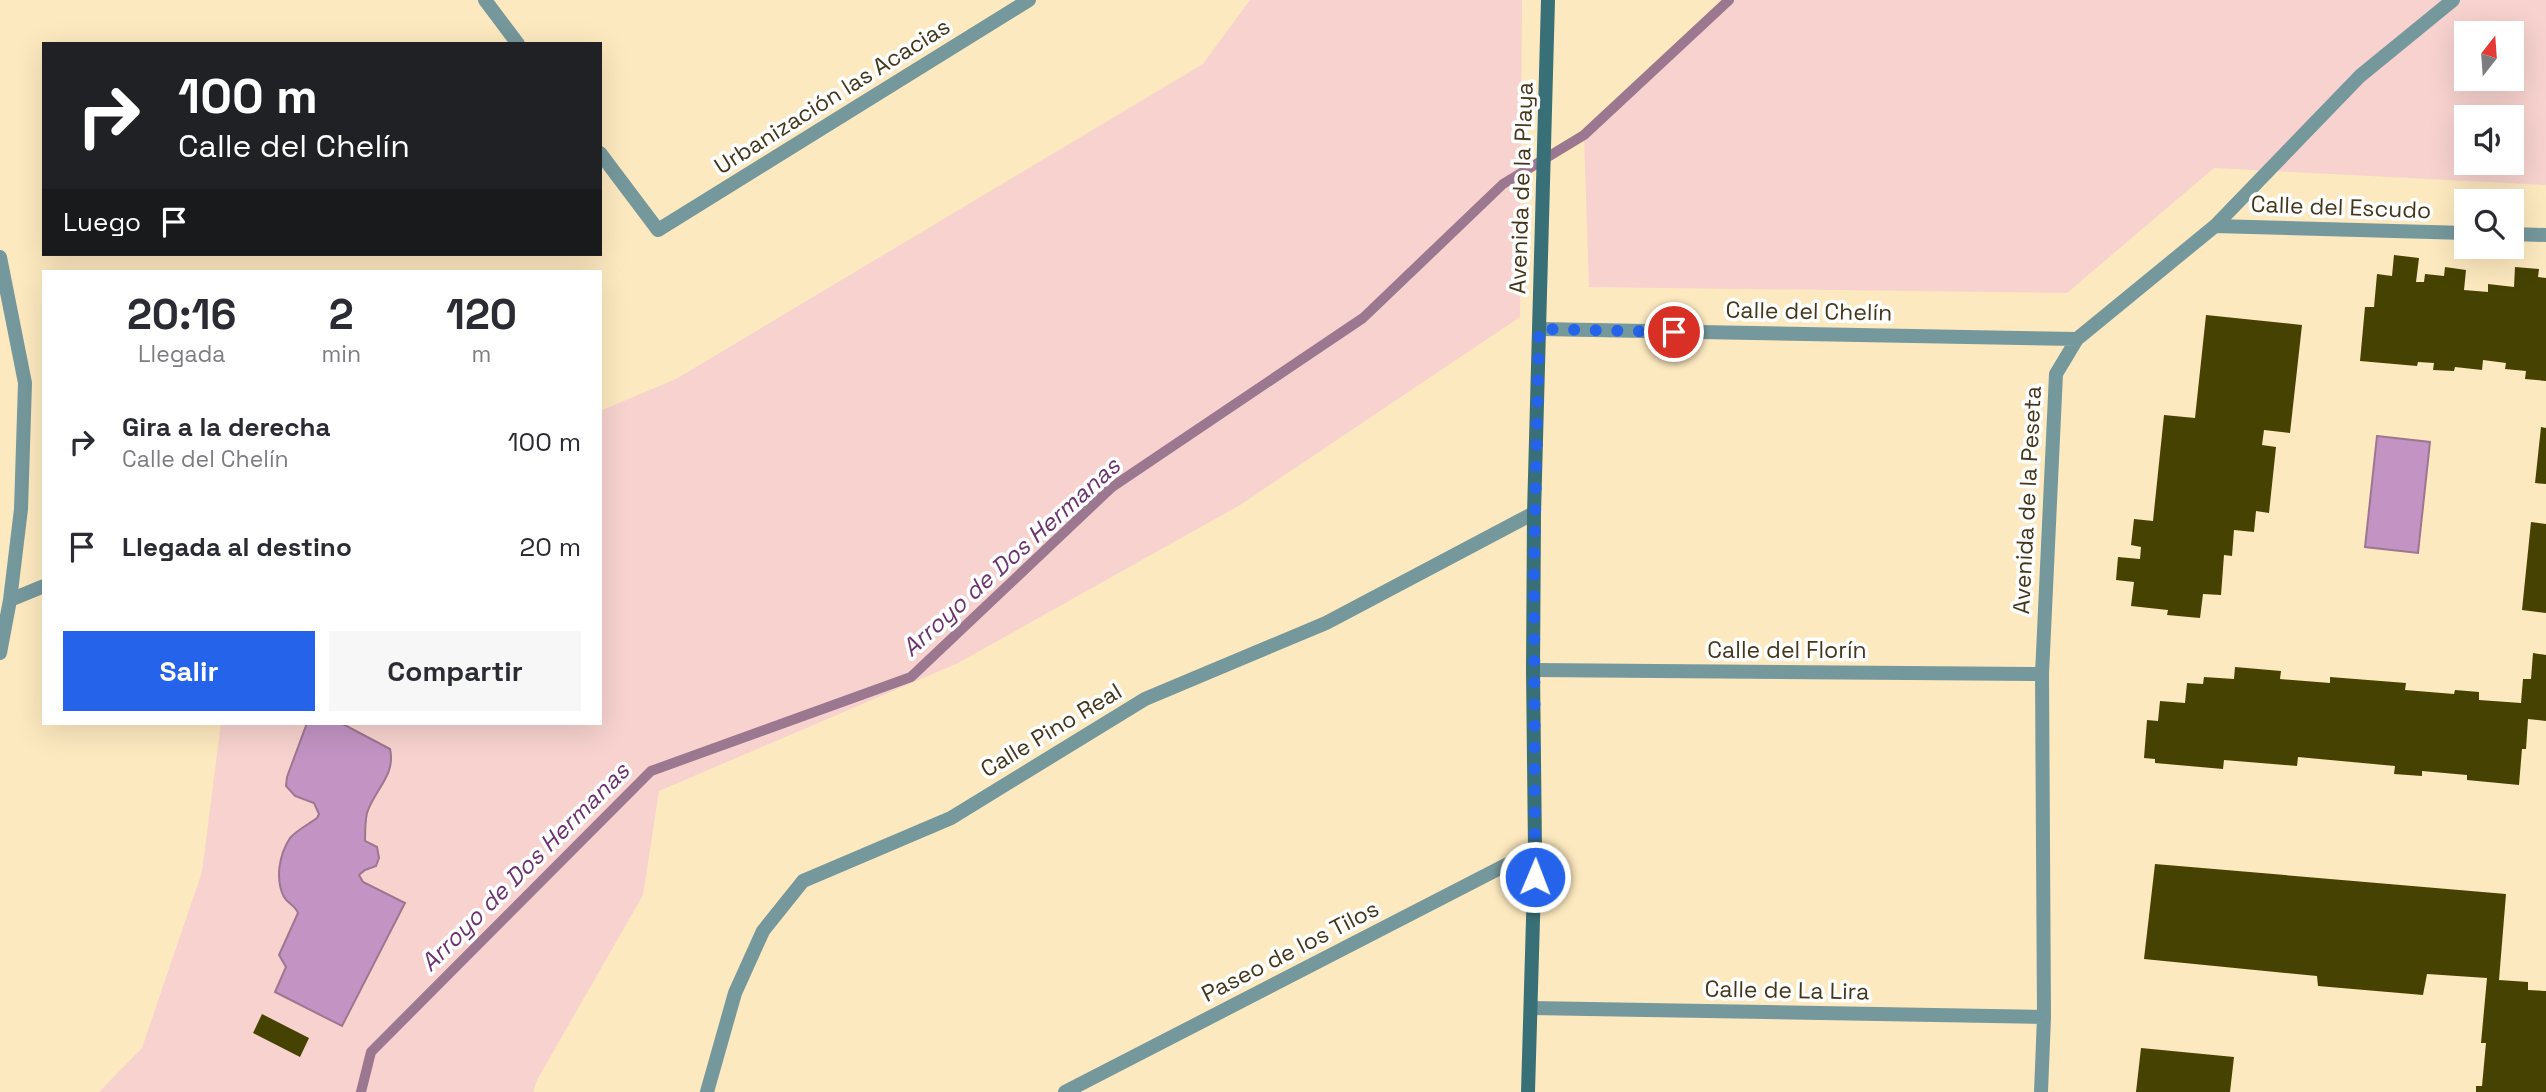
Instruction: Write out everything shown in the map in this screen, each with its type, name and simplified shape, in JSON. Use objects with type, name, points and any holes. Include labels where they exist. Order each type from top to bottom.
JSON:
[{"type":"street","points":[[485,0],[516,42]]},
{"type":"street","name":"Urbanización las Acacias","points":[[602,156],[658,230],[1029,0]]},
{"type":"street","name":"Avenida de la Playa","points":[[1528,1092],[1535,850],[1534,513],[1548,0]]},
{"type":"street","name":"Avenida de la Peseta","points":[[2041,1092],[2042,674],[2056,374],[2077,339],[2215,226],[2360,76],[2453,0]]},
{"type":"street","name":"Calle del Escudo","points":[[2215,226],[2454,233]]},
{"type":"street","points":[[2524,234],[2546,235]]},
{"type":"street","points":[[0,257],[25,383],[21,509],[10,600],[0,653]]},
{"type":"street","name":"Calle del Chelín","points":[[1539,329],[2077,339]]},
{"type":"street","name":"Calle Pino Real","points":[[707,1092],[735,993],[762,931],[803,881],[951,818],[1145,699],[1326,623],[1534,513]]},
{"type":"street","points":[[10,600],[42,587]]},
{"type":"street","name":"Calle del Florín","points":[[1533,670],[2042,674]]},
{"type":"street","name":"Paseo de los Tilos","points":[[1065,1092],[1535,850]]},
{"type":"street","name":"Calle de La Lira","points":[[1531,1008],[2043,1017]]},
{"type":"shaded area","points":[[1250,0],[1522,0],[1520,317],[1240,505],[958,663],[659,791],[643,895],[537,1080],[533,1092],[99,1092],[142,1048],[202,872],[221,725],[602,725],[602,410],[676,379],[1203,64]]},
{"type":"shaded area","points":[[1729,0],[2546,0],[2546,185],[2214,168],[2067,293],[1589,287],[1584,135]]},
{"type":"shaded area","points":[[2377,436],[2430,442],[2418,553],[2365,547]]},
{"type":"shaded area","points":[[306,725],[345,725],[390,749],[390,767],[366,820],[365,841],[377,847],[379,858],[376,866],[359,875],[363,882],[405,903],[342,1026],[275,992],[286,967],[279,955],[298,913],[281,890],[281,859],[290,838],[319,814],[314,803],[295,796],[286,786]]},
{"type":"building","points":[[2394,255],[2419,258],[2416,282],[2424,282],[2425,274],[2444,276],[2445,267],[2466,270],[2464,290],[2488,292],[2488,284],[2514,287],[2515,267],[2539,269],[2538,277],[2546,278],[2546,381],[2525,379],[2526,371],[2505,369],[2506,363],[2483,360],[2482,370],[2455,367],[2454,371],[2433,370],[2434,363],[2418,362],[2417,366],[2360,361],[2365,307],[2374,307],[2377,274],[2392,276]]},
{"type":"building","points":[[2206,315],[2302,325],[2290,433],[2264,430],[2262,445],[2276,447],[2269,513],[2256,511],[2254,532],[2234,530],[2232,556],[2224,555],[2221,595],[2203,594],[2200,618],[2167,615],[2168,610],[2131,606],[2134,582],[2116,580],[2118,557],[2140,559],[2141,547],[2131,545],[2134,519],[2153,521],[2164,415],[2195,418]]},
{"type":"building","points":[[2541,427],[2546,428],[2546,484],[2535,483]]},
{"type":"building","points":[[2531,522],[2546,524],[2546,613],[2522,610]]},
{"type":"building","points":[[2533,653],[2546,655],[2546,721],[2528,719],[2519,785],[2467,780],[2467,775],[2422,771],[2422,776],[2394,774],[2395,766],[2298,757],[2297,766],[2224,760],[2223,769],[2155,763],[2155,759],[2144,758],[2147,720],[2158,721],[2160,701],[2185,703],[2187,683],[2203,684],[2204,677],[2234,679],[2235,667],[2281,671],[2280,679],[2330,683],[2330,677],[2406,683],[2405,690],[2454,694],[2455,690],[2479,692],[2479,700],[2521,703],[2523,679],[2531,679]]},
{"type":"building","points":[[2155,864],[2506,894],[2499,980],[2528,982],[2528,990],[2546,991],[2546,1092],[2476,1092],[2476,1086],[2482,1086],[2486,1043],[2481,1043],[2487,978],[2427,974],[2423,995],[2318,986],[2317,976],[2144,959]]},
{"type":"building","points":[[262,1014],[309,1038],[300,1057],[253,1033]]},
{"type":"building","points":[[2141,1048],[2234,1057],[2230,1092],[2136,1092]]},
{"type":"waterway","name":"Arroyo de Dos Hermanas","points":[[361,1092],[371,1052],[651,771],[911,677],[1112,487],[1363,318],[1503,184],[1584,135],[1729,0]]},
{"type":"route","points":[[1535,877],[1534,513],[1539,329],[1674,332]]}]
